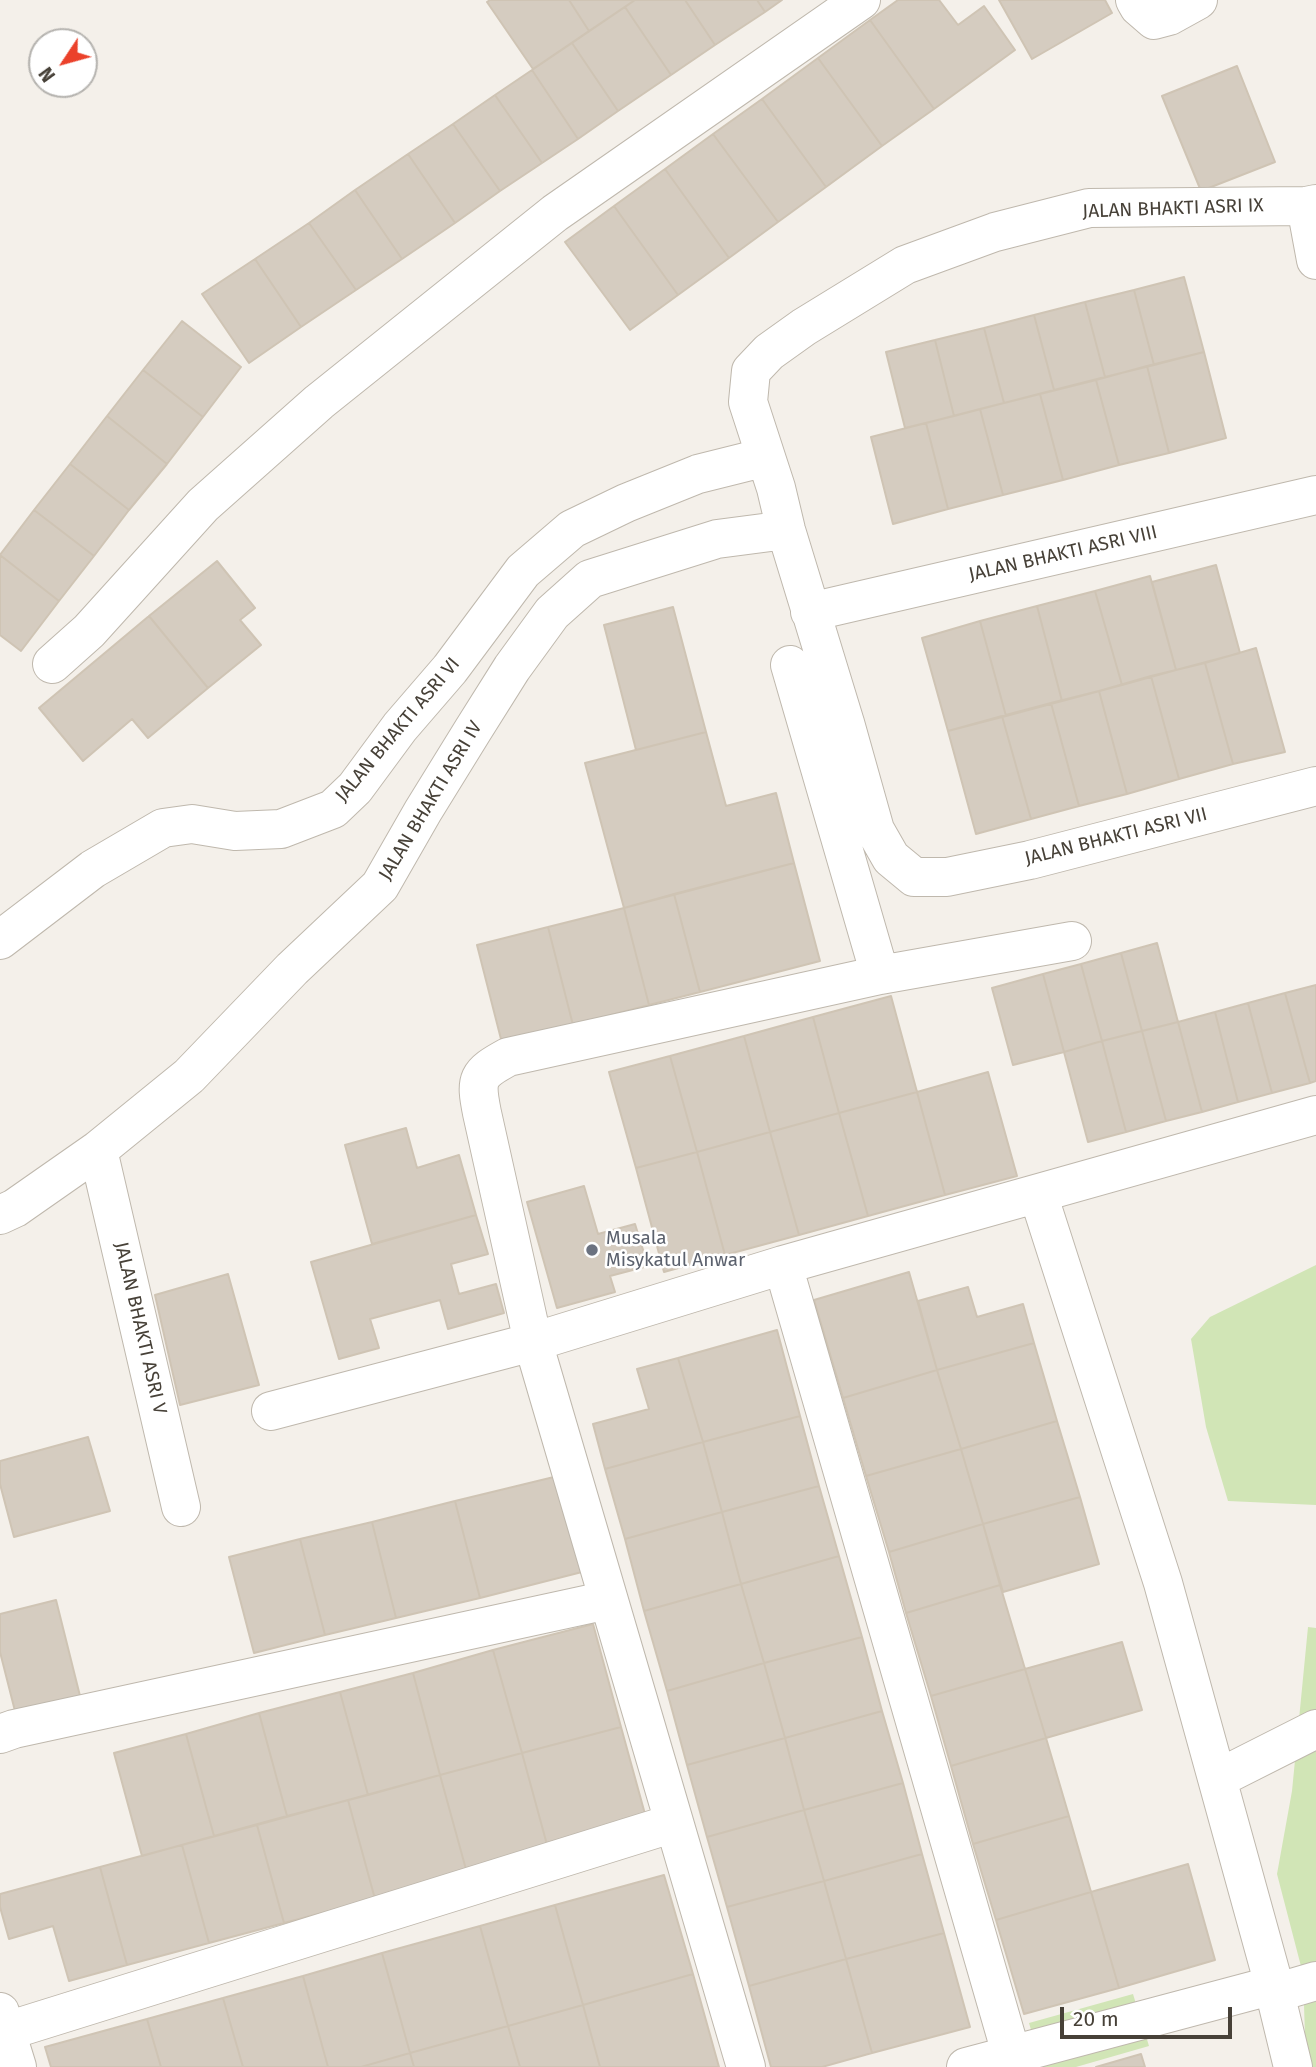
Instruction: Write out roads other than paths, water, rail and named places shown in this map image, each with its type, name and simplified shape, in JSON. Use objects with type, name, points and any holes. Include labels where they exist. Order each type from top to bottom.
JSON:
[{"type":"street","points":[[52,664],[89,631],[203,505],[319,402],[555,213],[861,0]]},
{"type":"street","points":[[1135,0],[1154,20],[1169,16],[1198,0]]},
{"type":"street","points":[[1311,205],[1316,260]]},
{"type":"street","name":"JALAN BHAKTI ASRI IX","points":[[766,457],[748,402],[751,371],[769,352],[804,327],[905,265],[995,232],[1089,208],[1311,205]]},
{"type":"street","points":[[766,457],[810,612]]},
{"type":"street","name":"JALAN BHAKTI ASRI VI","points":[[0,940],[93,869],[163,828],[192,824],[235,831],[281,829],[332,809],[355,788],[400,727],[450,669],[523,570],[572,529],[626,503],[698,474],[766,457]]},
{"type":"street","name":"JALAN BHAKTI ASRI VIII","points":[[810,612],[1316,495]]},
{"type":"street","name":"JALAN BHAKTI ASRI IV","points":[[0,1215],[15,1208],[98,1150],[190,1076],[292,969],[380,886],[512,668],[552,613],[590,579],[717,539],[786,530]]},
{"type":"street","name":"JALAN BHAKTI ASRI VII","points":[[810,612],[875,830],[891,858],[914,877],[947,877],[1030,860],[1316,786]]},
{"type":"street","points":[[790,665],[880,975]]},
{"type":"street","points":[[746,2067],[533,1342],[477,1089],[478,1081],[486,1069],[508,1057],[880,975],[1072,941]]},
{"type":"street","points":[[271,1411],[533,1342],[783,1265],[1316,1115]]},
{"type":"street","name":"JALAN BHAKTI ASRI V","points":[[98,1150],[181,1507]]},
{"type":"street","points":[[1038,1194],[1163,1583],[1219,1779],[1293,2067]]},
{"type":"street","points":[[783,1265],[1012,2061]]},
{"type":"street","points":[[0,1734],[608,1600]]},
{"type":"street","points":[[1219,1779],[1316,1729]]},
{"type":"street","points":[[18,2067],[3,2022],[674,1824]]},
{"type":"street","points":[[966,2067],[1012,2061],[1275,1989],[1316,1981]]},
{"type":"place","name":"Musala Misykatul Anwar","points":[[592,1250]]}]
